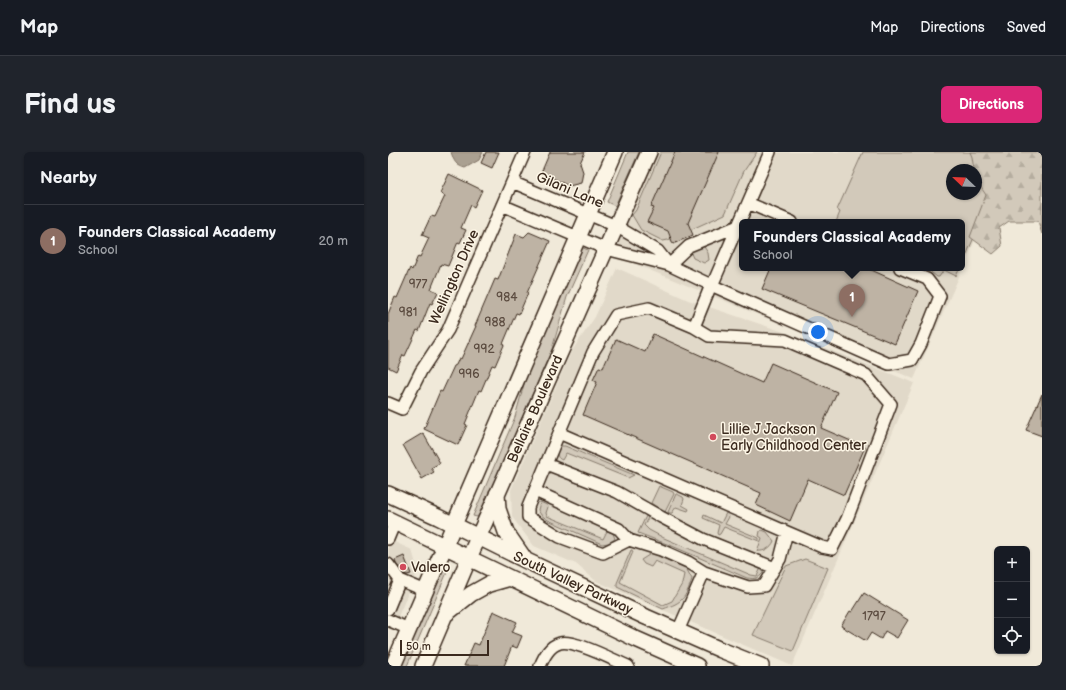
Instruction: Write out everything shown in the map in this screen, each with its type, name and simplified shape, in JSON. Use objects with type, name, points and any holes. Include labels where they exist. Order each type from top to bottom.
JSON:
[{"type":"main road","name":"Bellaire Boulevard","points":[[393,666],[615,152]]},
{"type":"main road","name":"Bellaire Boulevard","points":[[423,666],[478,537],[649,152]]},
{"type":"main road","name":"South Valley Parkway","points":[[388,494],[527,561],[678,631],[761,666]]},
{"type":"main road","points":[[497,494],[498,509],[506,532],[527,561]]},
{"type":"main road","name":"South Valley Parkway","points":[[392,520],[636,639],[697,666]]},
{"type":"main road","points":[[445,615],[471,594],[488,584],[510,578]]},
{"type":"street","name":"Wellington Drive","points":[[388,402],[402,409],[421,371],[448,330],[524,152]]},
{"type":"street","points":[[741,219],[770,152]]},
{"type":"street","name":"Gilani Lane","points":[[512,182],[616,226],[658,251],[669,265]]},
{"type":"street","points":[[748,203],[785,219]]},
{"type":"street","points":[[502,205],[606,249],[669,265],[889,364],[912,360],[922,344],[940,296],[927,279],[907,271]]},
{"type":"street","points":[[669,265],[689,246],[738,226]]},
{"type":"street","points":[[694,327],[738,226]]},
{"type":"street","points":[[559,433],[786,532],[822,547],[832,549],[847,519],[890,404],[866,375],[785,340],[709,336],[694,327],[649,308],[616,315],[593,352],[559,433],[546,464],[535,491],[528,507],[528,517],[560,537],[603,554],[629,540]]},
{"type":"street","points":[[546,464],[617,492],[703,539],[775,568]]},
{"type":"street","points":[[535,491],[619,529],[629,540],[661,550],[688,562],[704,572],[748,587],[764,586],[780,559],[786,532]]},
{"type":"street","points":[[388,538],[392,520]]},
{"type":"street","points":[[388,564],[400,580],[426,591]]},
{"type":"street","points":[[678,631],[704,572]]},
{"type":"street","points":[[388,609],[400,580]]},
{"type":"street","points":[[388,620],[409,629]]},
{"type":"street","points":[[540,666],[544,656],[550,648],[558,643],[567,642],[576,644],[628,666]]},
{"type":"shaded area","points":[[451,152],[483,152],[479,160],[465,168],[459,166],[455,162]]},
{"type":"shaded area","points":[[658,152],[1014,152],[965,263],[965,219],[739,219],[739,271],[962,271],[914,379],[613,255]]},
{"type":"shaded area","name":"Lillie J Jackson Early Childhood Center","points":[[617,268],[688,300],[787,333],[914,383],[792,666],[596,581],[576,564],[534,546],[512,517],[511,490],[571,352],[595,317]]},
{"type":"shaded area","points":[[388,539],[412,550],[418,571],[392,630],[388,628]]},
{"type":"green space","points":[[628,152],[639,152],[615,206],[607,202]]},
{"type":"green space","points":[[661,152],[757,152],[744,171],[725,214],[663,241],[641,230],[632,215],[636,210]]},
{"type":"green space","points":[[863,152],[1009,152],[965,258],[965,219],[837,219],[840,212],[837,210]]},
{"type":"green space","points":[[970,152],[1042,152],[1042,234],[1038,221],[1009,221],[999,228],[1002,246],[993,254],[970,237],[986,195],[982,189],[982,164],[973,164]]},
{"type":"green space","points":[[703,245],[708,253],[709,260],[704,263],[693,258],[690,251]]},
{"type":"green space","points":[[581,247],[588,250],[567,297],[552,349],[481,512],[477,517],[473,516],[515,417],[529,366]]},
{"type":"green space","points":[[930,271],[943,271],[939,277]]},
{"type":"green space","points":[[946,271],[958,271],[956,276]]},
{"type":"green space","points":[[561,446],[565,446],[634,475],[628,478],[566,453],[562,460],[557,454],[557,451]]},
{"type":"green space","points":[[659,486],[673,492],[674,494],[665,512],[651,503]]},
{"type":"green space","points":[[676,494],[683,497],[684,499],[682,505],[689,509],[688,511],[676,507],[672,513],[668,512]]},
{"type":"green space","points":[[540,502],[548,507],[546,513],[547,516],[603,539],[607,531],[613,533],[615,539],[608,543],[602,544],[548,520],[541,515],[538,510]]},
{"type":"green space","points":[[726,513],[729,517],[725,524],[759,538],[759,541],[724,527],[718,535],[719,525],[703,518],[704,515],[721,523]]},
{"type":"green space","points":[[646,516],[648,518],[644,525],[649,530],[664,538],[751,575],[757,576],[761,568],[763,573],[756,578],[747,578],[638,533]]},
{"type":"green space","points":[[762,530],[767,532],[774,541],[767,549],[757,551],[762,538],[759,536],[760,531]]},
{"type":"green space","points":[[631,550],[633,552],[620,582],[663,605],[672,601],[682,584],[684,574],[655,561],[651,567],[644,564],[641,560],[652,553],[686,568],[692,579],[685,595],[679,602],[663,609],[617,587],[617,583]]},
{"type":"green space","points":[[805,559],[828,568],[793,651],[753,635],[786,566]]},
{"type":"green space","points":[[443,568],[448,570],[407,666],[399,666]]},
{"type":"building","points":[[486,152],[499,152],[492,168],[481,163]]},
{"type":"building","points":[[550,152],[585,152],[580,163],[583,172],[581,183],[569,186],[541,173]]},
{"type":"building","points":[[675,152],[719,152],[688,223],[693,235],[673,244],[668,231],[647,222],[654,208],[651,207]]},
{"type":"building","points":[[449,174],[482,190],[474,207],[471,205],[461,228],[466,230],[460,243],[458,242],[448,266],[441,264],[431,289],[438,292],[432,304],[430,303],[419,331],[417,330],[396,371],[388,367],[388,314],[395,297],[397,298],[410,268],[412,270],[418,256],[420,257],[429,238],[422,235],[431,216],[435,217],[445,196],[440,193]]},
{"type":"building","points":[[529,232],[550,241],[519,314],[516,313],[495,366],[492,365],[481,391],[479,390],[465,424],[467,425],[458,445],[424,429],[440,391],[442,392],[459,358],[461,359],[495,279],[498,280],[516,234],[524,237]]},
{"type":"building","points":[[770,271],[874,271],[918,291],[895,344],[762,289]]},
{"type":"building","points":[[653,334],[762,383],[771,363],[837,392],[821,428],[865,447],[844,495],[808,479],[790,521],[756,505],[761,493],[583,415],[597,382],[593,380],[599,367],[603,368],[616,339],[645,352]]},
{"type":"building","points":[[1042,394],[1042,436],[1026,430]]},
{"type":"building","points":[[423,433],[440,463],[431,468],[434,472],[422,479],[403,445]]},
{"type":"building","name":"Valero","points":[[404,556],[411,574],[404,574],[396,564],[395,560]]},
{"type":"building","points":[[864,593],[908,620],[897,638],[885,631],[881,639],[871,633],[866,641],[841,626]]},
{"type":"building","points":[[493,611],[517,622],[512,632],[522,636],[517,648],[512,646],[504,666],[464,666],[474,643],[479,645]]},
{"type":"place","name":"Founders Classical Academy","points":[[852,317]]},
{"type":"place","name":"Lillie J Jackson Early Childhood Center","points":[[713,437]]},
{"type":"place","name":"Valero","points":[[403,567]]}]
